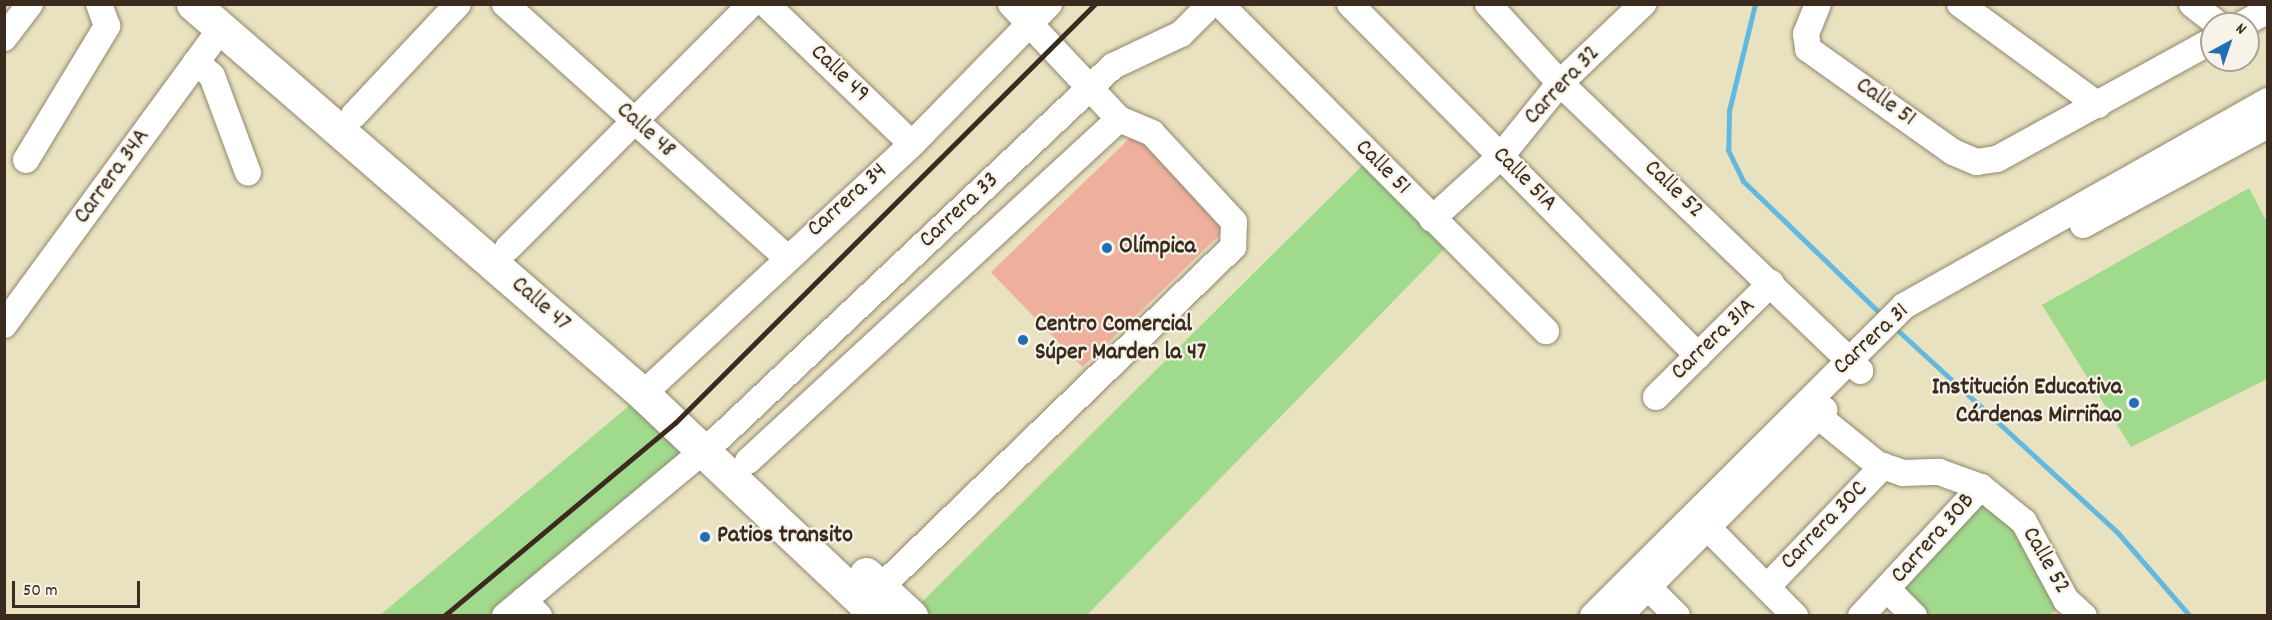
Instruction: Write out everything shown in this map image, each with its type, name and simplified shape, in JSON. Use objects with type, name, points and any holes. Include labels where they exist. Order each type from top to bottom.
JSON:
[{"type":"main road","name":"Calle 47","points":[[193,4],[223,16],[354,115],[508,248],[880,601],[911,615]]},
{"type":"main road","name":"Calle 47","points":[[223,16],[651,386]]},
{"type":"main road","name":"Calle 47","points":[[713,443],[748,461],[880,601]]},
{"type":"street","points":[[4,38],[30,4]]},
{"type":"street","points":[[26,160],[107,26],[99,4]]},
{"type":"street","name":"Calle 48","points":[[506,4],[786,257]]},
{"type":"street","points":[[508,248],[751,4]]},
{"type":"street","name":"Calle 49","points":[[766,4],[912,144]]},
{"type":"street","points":[[880,601],[1233,247],[1234,222],[1152,133],[1119,119],[1011,4]]},
{"type":"street","name":"Carrera 34","points":[[651,386],[786,257],[912,144],[1049,4]]},
{"type":"street","name":"Carrera 33","points":[[713,443],[1113,66],[1181,34],[1211,4]]},
{"type":"street","name":"Calle 51","points":[[1220,4],[1546,331]]},
{"type":"street","name":"Calle 51A","points":[[1350,4],[1698,356]]},
{"type":"street","name":"Calle 52","points":[[1488,4],[1560,83],[1855,366]]},
{"type":"street","name":"Calle 51","points":[[1818,4],[1806,34],[1808,49],[1953,152],[1977,162],[1997,159],[2098,105]]},
{"type":"street","points":[[1960,4],[2098,105],[2200,48]]},
{"type":"street","points":[[354,115],[452,6]]},
{"type":"street","name":"Carrera 32","points":[[1432,219],[1502,156],[1560,83],[1635,7]]},
{"type":"street","name":"Carrera 34A","points":[[4,325],[196,62],[223,16]]},
{"type":"street","points":[[196,62],[212,76],[248,173]]},
{"type":"street","name":"Carrera 31","points":[[1593,615],[1904,317],[2268,101]]},
{"type":"street","points":[[748,461],[1119,119]]},
{"type":"street","name":"Carrera 31","points":[[1904,317],[2268,125]]},
{"type":"street","name":"Carrera 31A","points":[[1656,397],[1772,284]]},
{"type":"street","name":"Carrera 31","points":[[1619,615],[1818,416],[1855,366]]},
{"type":"street","name":"Calle 52","points":[[1818,416],[1883,466],[1903,473],[1940,472],[1981,487],[2024,522],[2067,610]]},
{"type":"street","points":[[523,610],[713,443]]},
{"type":"street","name":"Carrera 30C","points":[[1767,587],[1883,466]]},
{"type":"street","name":"Carrera 30B","points":[[1861,615],[1888,590],[1981,487]]},
{"type":"street","points":[[1708,528],[1795,615]]},
{"type":"street","points":[[1648,587],[1677,615]]},
{"type":"street","points":[[1888,590],[1914,615]]},
{"type":"green space","points":[[1371,157],[1453,240],[1087,615],[932,615],[920,604]]},
{"type":"green space","points":[[2249,188],[2267,222],[2267,379],[2131,447],[2042,305]]},
{"type":"green space","points":[[643,394],[704,451],[505,615],[379,616]]},
{"type":"green space","points":[[1981,487],[2024,522],[2066,600],[2050,615],[1915,615],[1889,589]]},
{"type":"building","name":"Olímpica","points":[[1134,134],[1226,229],[1083,367],[991,272]]},
{"type":"waterway","points":[[1755,4],[1729,111],[1728,150],[1743,181],[1884,317]]},
{"type":"waterway","points":[[1893,326],[2118,533],[2190,616]]},
{"type":"railway","points":[[444,616],[675,423],[1095,4]]},
{"type":"place","name":"Olímpica","points":[[1107,248]]},
{"type":"place","name":"Centro Comercial Súper Marden la 47","points":[[1023,340]]},
{"type":"place","name":"Institución Educativa Cárdenas Mirriñao","points":[[2134,403]]},
{"type":"place","name":"Patios transito","points":[[705,537]]}]
